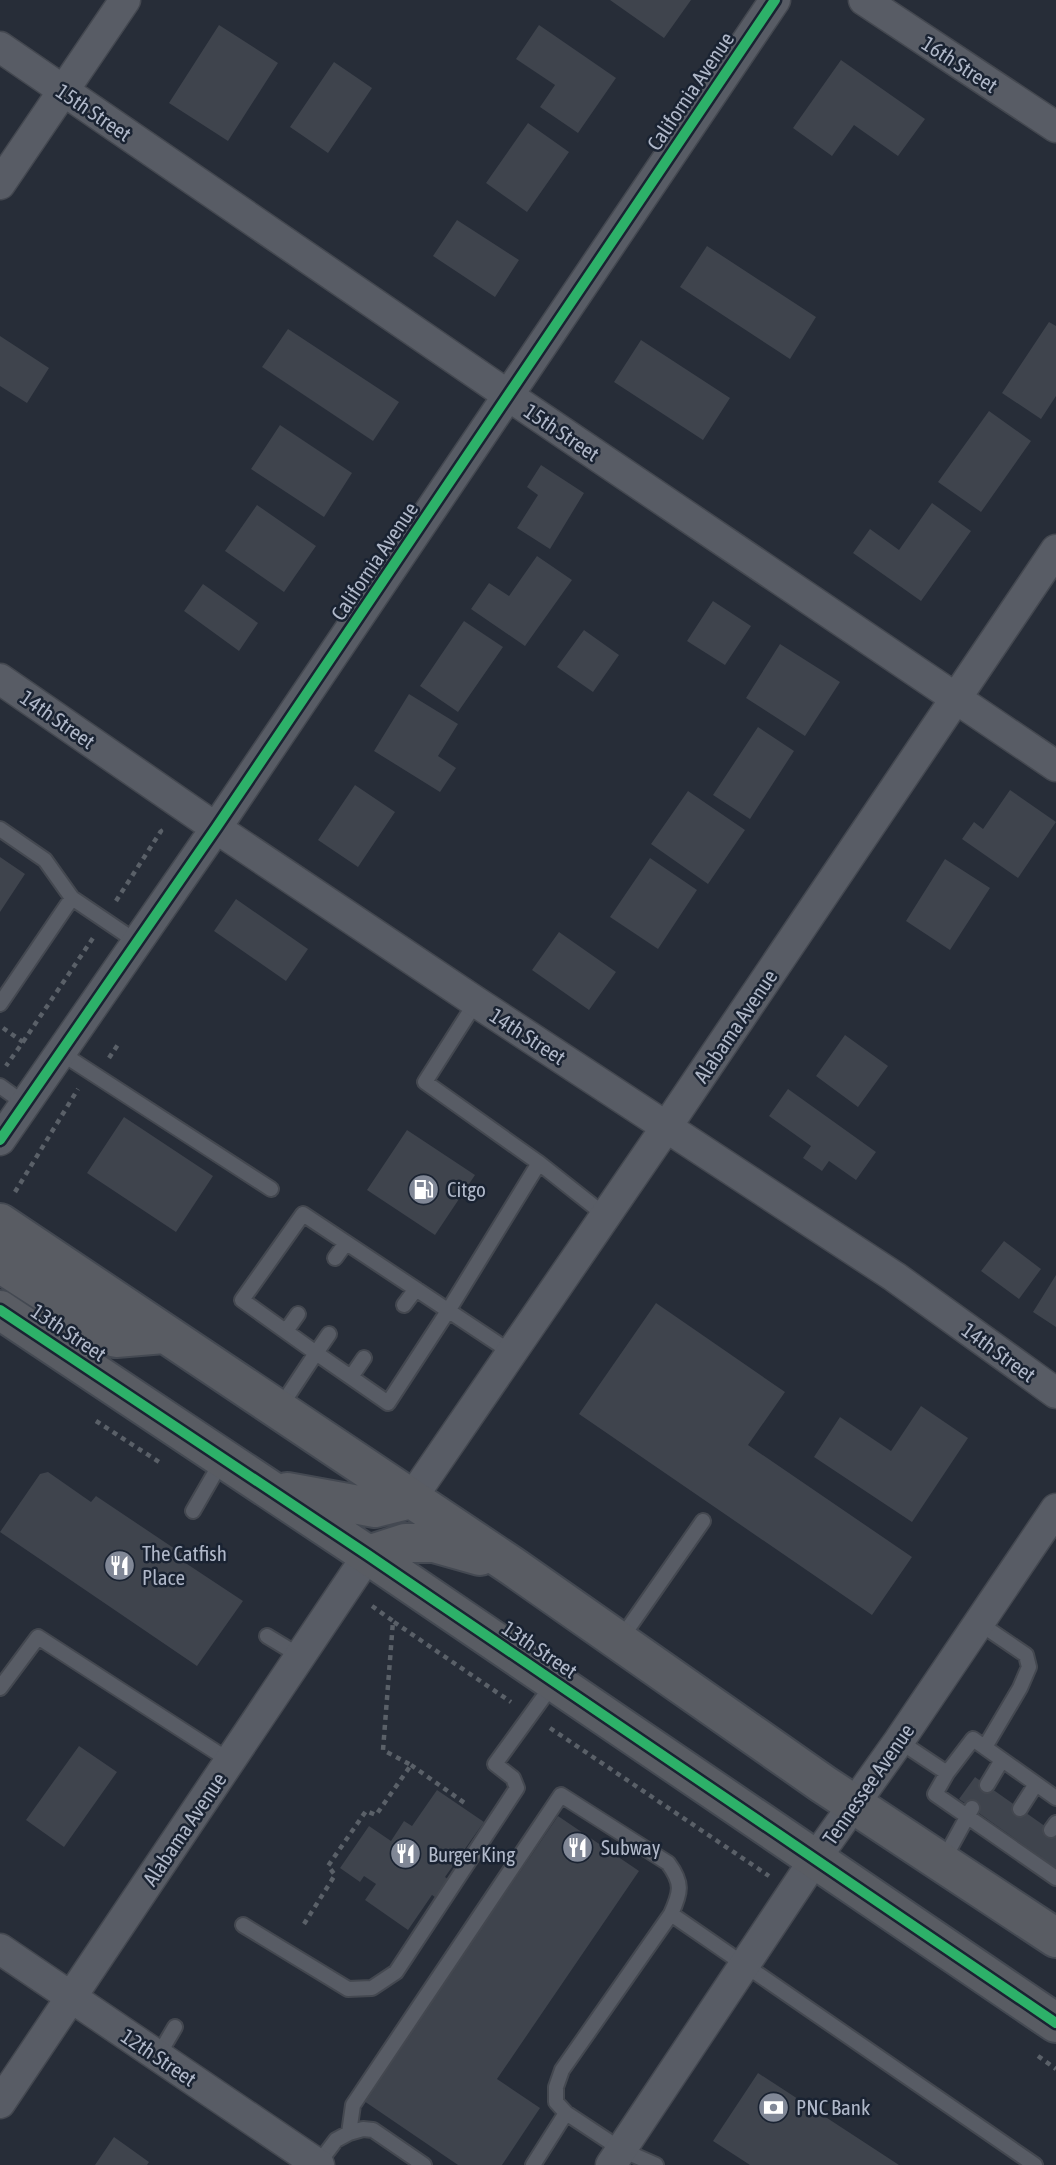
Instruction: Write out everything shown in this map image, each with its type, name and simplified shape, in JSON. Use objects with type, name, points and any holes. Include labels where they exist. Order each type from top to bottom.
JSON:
[{"type":"highway","points":[[7,1208],[164,1334],[512,1566],[854,1805],[1052,1929]]},
{"type":"highway","points":[[0,1263],[116,1338],[164,1334]]},
{"type":"highway","name":"13th Street","points":[[0,1310],[368,1555],[1056,2022]]},
{"type":"highway","points":[[268,1488],[375,1508],[411,1499]]},
{"type":"highway","points":[[368,1555],[405,1543],[434,1543],[512,1566]]},
{"type":"street","points":[[0,184],[125,0]]},
{"type":"street","name":"California Avenue","points":[[0,1140],[216,828],[775,0]]},
{"type":"street","name":"16th Street","points":[[864,0],[1056,127]]},
{"type":"street","name":"15th Street","points":[[0,47],[1056,766]]},
{"type":"street","name":"Alabama Avenue","points":[[411,1499],[957,700],[1056,550]]},
{"type":"street","name":"14th Street","points":[[0,679],[476,1002],[895,1277],[1056,1393]]},
{"type":"street","name":"Tennessee Avenue","points":[[617,2157],[815,1859],[1056,1510]]},
{"type":"street","name":"Alabama Avenue","points":[[0,2104],[368,1555]]},
{"type":"street","name":"12th Street","points":[[0,1949],[318,2165]]},
{"type":"lane","points":[[0,829],[45,860],[72,898],[137,942]]},
{"type":"lane","points":[[0,1004],[72,898]]},
{"type":"lane","points":[[476,1002],[425,1082],[539,1163],[606,1216]]},
{"type":"lane","points":[[61,1053],[271,1189]]},
{"type":"lane","points":[[0,1086],[25,1104]]},
{"type":"lane","points":[[512,1353],[448,1311],[303,1214],[242,1300],[388,1403],[448,1311],[539,1163]]},
{"type":"lane","points":[[335,1258],[346,1243]]},
{"type":"lane","points":[[404,1305],[416,1289]]},
{"type":"lane","points":[[286,1331],[298,1314]]},
{"type":"lane","points":[[278,1410],[328,1334]]},
{"type":"lane","points":[[351,1377],[364,1358]]},
{"type":"lane","points":[[193,1511],[223,1458]]},
{"type":"lane","points":[[619,1641],[703,1521]]},
{"type":"lane","points":[[979,1622],[1026,1655],[1029,1667],[1020,1688],[985,1747]]},
{"type":"lane","points":[[267,1636],[300,1656]]},
{"type":"lane","points":[[0,1688],[38,1637],[230,1761]]},
{"type":"lane","points":[[243,1925],[348,1989],[372,1988],[396,1972],[517,1788],[513,1778],[495,1763],[554,1682]]},
{"type":"lane","points":[[1056,1798],[973,1739],[935,1794],[969,1812],[1034,1857],[1056,1878]]},
{"type":"lane","points":[[899,1741],[947,1773]]},
{"type":"lane","points":[[987,1785],[1002,1760]]},
{"type":"lane","points":[[1020,1809],[1036,1784]]},
{"type":"lane","points":[[349,2133],[353,2105],[561,1795],[668,1863],[680,1883],[679,1897],[671,1914],[562,2070],[556,2087],[556,2102],[617,2157],[656,2165]]},
{"type":"lane","points":[[943,1862],[969,1812]]},
{"type":"lane","points":[[671,1914],[1035,2165]]},
{"type":"lane","points":[[158,2056],[175,2027]]},
{"type":"lane","points":[[533,2165],[566,2113]]},
{"type":"lane","points":[[318,2165],[336,2140],[363,2129],[373,2130],[424,2165]]},
{"type":"path","points":[[0,1076],[161,831],[150,823]]},
{"type":"path","points":[[0,1026],[23,1042]]},
{"type":"path","points":[[7,1208],[77,1091],[106,1062],[119,1043]]},
{"type":"path","points":[[393,1621],[752,1866],[794,1891]]},
{"type":"path","points":[[411,1765],[466,1804]]},
{"type":"path","points":[[1034,2053],[1056,2069]]},
{"type":"building","points":[[610,0],[691,0],[664,38]]},
{"type":"building","points":[[219,25],[278,63],[228,141],[169,103]]},
{"type":"building","points":[[539,25],[616,78],[578,133],[540,107],[555,85],[516,59]]},
{"type":"building","points":[[841,60],[925,119],[898,156],[854,125],[832,156],[793,128]]},
{"type":"building","points":[[334,62],[372,88],[328,153],[290,127]]},
{"type":"building","points":[[528,123],[569,152],[527,212],[486,183]]},
{"type":"building","points":[[457,220],[519,260],[495,297],[433,256]]},
{"type":"building","points":[[707,246],[816,317],[790,359],[680,287]]},
{"type":"building","points":[[1049,322],[1056,326],[1056,396],[1041,419],[1002,393]]},
{"type":"building","points":[[288,329],[399,402],[373,441],[262,367]]},
{"type":"building","points":[[0,336],[49,368],[27,403],[0,386]]},
{"type":"building","points":[[641,340],[730,398],[703,440],[614,382]]},
{"type":"building","points":[[989,411],[1031,441],[981,512],[938,482]]},
{"type":"building","points":[[280,425],[352,473],[324,517],[251,469]]},
{"type":"building","points":[[541,465],[584,493],[550,549],[517,528],[538,495],[527,487]]},
{"type":"building","points":[[932,503],[971,531],[921,601],[853,553],[870,529],[899,550]]},
{"type":"building","points":[[257,505],[316,546],[284,592],[225,551]]},
{"type":"building","points":[[537,556],[572,580],[525,646],[471,609],[489,583],[509,596]]},
{"type":"building","points":[[203,584],[258,623],[239,651],[184,611]]},
{"type":"building","points":[[713,601],[751,626],[725,665],[687,641]]},
{"type":"building","points":[[464,621],[503,647],[458,712],[420,686]]},
{"type":"building","points":[[584,630],[619,655],[593,692],[557,667]]},
{"type":"building","points":[[780,644],[840,682],[805,736],[746,698]]},
{"type":"building","points":[[409,694],[458,724],[438,756],[456,768],[440,792],[374,751]]},
{"type":"building","points":[[758,727],[794,751],[750,819],[713,795]]},
{"type":"building","points":[[355,785],[395,812],[358,867],[318,840]]},
{"type":"building","points":[[1010,790],[1056,822],[1018,878],[962,839],[974,822],[983,829]]},
{"type":"building","points":[[688,791],[745,830],[708,884],[651,844]]},
{"type":"building","points":[[0,857],[25,874],[0,912]]},
{"type":"building","points":[[650,858],[697,890],[658,949],[610,917]]},
{"type":"building","points":[[945,859],[990,888],[950,950],[906,921]]},
{"type":"building","points":[[236,899],[308,949],[286,981],[214,931]]},
{"type":"building","points":[[559,932],[616,972],[589,1010],[532,970]]},
{"type":"building","points":[[845,1035],[888,1066],[858,1107],[816,1076]]},
{"type":"building","points":[[788,1089],[876,1152],[856,1180],[829,1161],[822,1171],[803,1158],[811,1146],[769,1116]]},
{"type":"building","points":[[124,1117],[213,1176],[176,1232],[87,1173]]},
{"type":"building","points":[[407,1130],[475,1175],[435,1235],[367,1190]]},
{"type":"building","points":[[1004,1241],[1041,1269],[1019,1299],[981,1271]]},
{"type":"building","points":[[1056,1275],[1056,1327],[1033,1312]]},
{"type":"building","points":[[656,1303],[785,1392],[748,1445],[912,1557],[872,1615],[579,1414]]},
{"type":"building","points":[[921,1406],[968,1438],[912,1522],[814,1457],[840,1417],[891,1451]]},
{"type":"building","points":[[48,1472],[91,1502],[96,1496],[187,1557],[184,1562],[243,1601],[197,1666],[0,1532],[40,1474]]},
{"type":"building","points":[[79,1746],[117,1772],[64,1847],[26,1820]]},
{"type":"building","points":[[975,1777],[1056,1834],[1056,1868],[959,1799]]},
{"type":"building","name":"Burger King","points":[[437,1790],[484,1822],[445,1877],[452,1882],[439,1900],[432,1895],[408,1930],[365,1900],[376,1884],[364,1876],[360,1882],[340,1868],[369,1826],[391,1841],[404,1821],[412,1826]]},
{"type":"building","points":[[558,1816],[639,1871],[497,2079],[540,2108],[502,2165],[458,2165],[364,2101]]},
{"type":"building","name":"PNC Bank","points":[[758,2073],[899,2165],[750,2165],[713,2141]]},
{"type":"building","points":[[114,2137],[149,2162],[147,2165],[95,2165]]},
{"type":"cycle path","points":[[0,1140],[216,828],[775,0]]},
{"type":"cycle path","points":[[0,1310],[368,1555],[1056,2023]]},
{"type":"place","name":"Citgo","points":[[424,1189]]},
{"type":"place","name":"The Catfish Place","points":[[119,1565]]},
{"type":"place","name":"Subway","points":[[578,1847]]},
{"type":"place","name":"Burger King","points":[[405,1854]]},
{"type":"place","name":"PNC Bank","points":[[773,2107]]}]
